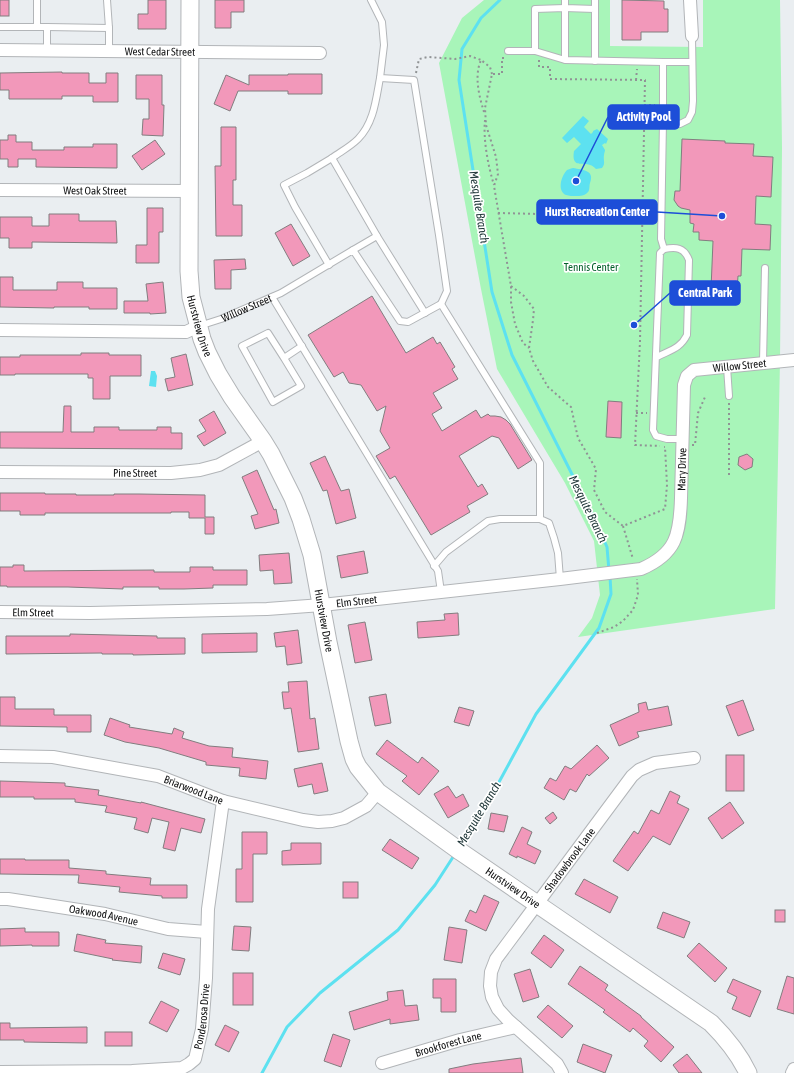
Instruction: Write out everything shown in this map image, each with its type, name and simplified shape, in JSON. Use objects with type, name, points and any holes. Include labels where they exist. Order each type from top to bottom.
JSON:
[{"type":"street","name":"Hurstview Drive","points":[[190,0],[189,271],[191,297],[207,352],[232,397],[271,454],[301,520],[312,555],[328,642],[349,741],[358,767],[378,792],[444,840],[711,1023],[735,1050],[748,1073]]},
{"type":"street","points":[[690,0],[692,36]]},
{"type":"street","name":"West Cedar Street","points":[[0,50],[320,53]]},
{"type":"street","name":"West Oak Street","points":[[0,190],[190,191]]},
{"type":"street","name":"Willow Street","points":[[0,330],[186,332],[199,326]]},
{"type":"street","name":"Willow Street","points":[[687,376],[694,370],[794,360]]},
{"type":"street","name":"Mary Drive","points":[[661,558],[669,551],[674,542],[678,531],[681,513],[684,385],[687,376]]},
{"type":"street","name":"Pine Street","points":[[0,472],[171,473],[200,470],[219,465],[263,441]]},
{"type":"street","name":"Elm Street","points":[[0,612],[90,613],[267,609],[322,605],[637,570],[653,564],[661,558]]},
{"type":"street","name":"Briarwood Lane","points":[[0,756],[53,756],[158,776],[223,801],[303,820],[318,822],[344,818],[366,806],[378,792]]},
{"type":"street","name":"Shadowbrook Lane","points":[[562,1073],[557,1064],[498,1009],[492,997],[490,986],[491,972],[496,959],[536,903],[632,776],[639,770],[656,763],[694,758]]},
{"type":"street","name":"Ponderosa Drive","points":[[0,1072],[132,1071],[182,1068],[195,1059],[202,1029],[206,978],[208,909],[223,801]]},
{"type":"street","name":"Oakwood Avenue","points":[[0,899],[105,914],[168,929],[207,932]]},
{"type":"street","name":"Brookforest Lane","points":[[382,1063],[460,1040],[516,1026]]},
{"type":"street","points":[[792,1073],[794,1069]]},
{"type":"lane","points":[[37,0],[37,27]]},
{"type":"lane","points":[[107,0],[109,51]]},
{"type":"lane","points":[[329,265],[284,185],[332,158],[357,140],[367,127],[373,112],[380,78],[384,45],[382,22],[371,0]]},
{"type":"lane","points":[[564,0],[565,60]]},
{"type":"lane","points":[[595,0],[595,61]]},
{"type":"lane","points":[[535,51],[535,9],[595,9]]},
{"type":"lane","points":[[0,27],[109,28]]},
{"type":"lane","points":[[47,27],[47,50]]},
{"type":"lane","points":[[663,121],[680,124],[688,120],[692,112],[692,36]]},
{"type":"lane","points":[[508,51],[535,51],[565,60],[692,62]]},
{"type":"lane","points":[[662,62],[663,121],[661,239],[664,249]]},
{"type":"lane","points":[[353,250],[400,321],[408,322],[441,304],[447,291],[414,80],[380,78]]},
{"type":"lane","points":[[332,158],[377,236],[425,312]]},
{"type":"lane","name":"Willow Street","points":[[199,326],[221,319],[281,293],[377,236]]},
{"type":"lane","points":[[657,357],[683,343],[687,335],[689,260],[686,254],[674,247],[664,249],[660,253],[653,430],[656,436],[683,439]]},
{"type":"lane","points":[[763,362],[765,268]]},
{"type":"lane","points":[[272,297],[438,571],[441,592]]},
{"type":"lane","points":[[441,304],[540,463],[540,520]]},
{"type":"lane","points":[[268,333],[284,358],[301,386],[273,402],[242,346],[268,333]]},
{"type":"lane","points":[[284,358],[302,346]]},
{"type":"lane","points":[[727,367],[729,396]]},
{"type":"lane","points":[[434,566],[446,552],[488,521],[500,519],[540,520],[548,523],[554,538],[558,554],[560,579]]},
{"type":"path","points":[[414,80],[419,59],[428,57],[455,59],[470,56],[481,60],[490,67],[492,74],[485,108],[484,132],[490,175],[494,186],[511,286],[515,324],[523,343],[529,348]]},
{"type":"path","points":[[492,74],[502,74],[502,58],[511,58]]},
{"type":"path","points":[[539,59],[539,67],[550,67],[550,79],[645,80],[640,341],[635,445],[665,447],[667,485],[665,509],[623,526]]},
{"type":"path","points":[[481,60],[478,68],[480,97],[486,125],[496,157],[498,174],[494,186]]},
{"type":"path","points":[[636,80],[637,62]]},
{"type":"path","points":[[644,105],[663,106]]},
{"type":"path","points":[[643,203],[662,203]]},
{"type":"path","points":[[498,213],[622,216],[626,210],[643,210]]},
{"type":"path","points":[[511,286],[524,296],[534,309],[529,348],[533,361],[548,387],[571,407],[578,438],[596,469],[594,490],[605,512],[623,526],[637,570],[638,596],[633,610],[623,621],[614,627],[598,633]]},
{"type":"path","points":[[729,396],[729,475]]},
{"type":"green space","name":"Tennis Center","points":[[484,0],[610,0],[610,46],[703,47],[703,0],[780,0],[782,148],[780,361],[775,609],[578,637],[592,618],[600,595],[594,541],[565,483],[497,369],[439,63],[462,18]]},
{"type":"water","points":[[583,116],[589,121],[584,127],[591,134],[597,129],[608,139],[606,144],[605,143],[602,145],[605,150],[602,168],[596,169],[591,165],[576,163],[574,160],[574,151],[581,144],[574,137],[567,143],[562,138]]},
{"type":"water","points":[[573,168],[587,171],[591,175],[589,190],[584,195],[566,195],[563,193],[561,183],[563,176],[567,170]]},
{"type":"water","points":[[151,371],[155,371],[157,376],[156,387],[149,386]]},
{"type":"building","points":[[0,0],[9,0],[9,16],[0,16]]},
{"type":"building","points":[[148,0],[166,0],[166,29],[138,29],[138,14],[148,14]]},
{"type":"building","points":[[215,0],[244,0],[244,12],[231,12],[231,28],[215,28]]},
{"type":"building","points":[[622,0],[664,1],[664,9],[668,9],[668,32],[641,32],[641,40],[622,40]]},
{"type":"building","points":[[0,73],[89,73],[89,83],[106,83],[106,73],[118,73],[118,102],[93,102],[93,96],[62,96],[62,99],[9,99],[9,90],[0,90]]},
{"type":"building","points":[[322,74],[322,94],[288,94],[288,91],[238,91],[230,111],[214,104],[226,75],[249,85],[249,75]]},
{"type":"building","points":[[136,75],[162,75],[162,105],[164,105],[163,136],[142,135],[143,119],[149,119],[149,99],[136,99]]},
{"type":"building","points":[[221,127],[236,127],[236,180],[233,180],[233,205],[242,205],[242,236],[216,236],[215,166],[221,166]]},
{"type":"building","points":[[8,135],[16,135],[16,142],[32,142],[32,150],[64,150],[64,147],[93,147],[93,144],[117,144],[117,168],[36,167],[36,159],[18,159],[18,167],[8,167],[8,159],[0,159],[0,140],[8,140]]},
{"type":"building","points":[[682,139],[754,144],[753,156],[773,157],[771,197],[756,196],[755,224],[771,225],[770,250],[742,249],[741,276],[738,276],[737,290],[711,289],[713,241],[699,240],[699,232],[693,232],[694,224],[690,223],[690,210],[681,208],[674,200],[675,191],[680,191]]},
{"type":"building","points":[[155,140],[165,154],[142,170],[132,156]]},
{"type":"building","points":[[147,208],[163,208],[163,232],[159,232],[159,263],[136,263],[136,245],[147,245]]},
{"type":"building","points":[[49,214],[79,214],[79,221],[116,221],[117,243],[32,242],[32,248],[9,248],[9,238],[0,238],[0,217],[32,217],[32,226],[49,226]]},
{"type":"building","points":[[291,224],[310,256],[293,266],[275,233]]},
{"type":"building","points":[[245,259],[246,269],[231,270],[231,289],[215,289],[214,260]]},
{"type":"building","points":[[0,277],[13,277],[13,290],[57,290],[57,282],[83,282],[83,288],[117,288],[117,309],[89,309],[89,307],[0,307]]},
{"type":"building","points":[[163,282],[166,313],[124,313],[124,301],[148,301],[146,284]]},
{"type":"building","points":[[372,296],[406,353],[433,337],[437,344],[440,342],[455,367],[452,369],[458,379],[433,393],[442,408],[432,414],[442,431],[476,410],[481,418],[488,414],[490,416],[501,417],[510,424],[532,460],[518,469],[499,438],[492,436],[459,456],[478,487],[482,484],[488,494],[467,506],[470,512],[431,535],[395,476],[390,479],[376,456],[390,448],[380,431],[386,406],[377,411],[361,385],[349,383],[343,372],[334,377],[308,335]]},
{"type":"building","points":[[81,353],[141,355],[141,376],[110,376],[110,399],[93,399],[93,378],[88,378],[88,374],[0,375],[0,357],[20,357],[20,355],[81,355]]},
{"type":"building","points":[[186,354],[193,385],[168,391],[165,379],[175,377],[171,358]]},
{"type":"building","points":[[608,401],[622,402],[621,438],[606,437]]},
{"type":"building","points":[[64,406],[71,406],[71,432],[94,432],[94,427],[119,427],[119,430],[157,430],[157,427],[171,427],[171,433],[182,433],[182,449],[0,448],[0,432],[63,432]]},
{"type":"building","points":[[214,411],[226,433],[204,446],[197,436],[206,431],[199,420]]},
{"type":"building","points":[[747,454],[753,459],[752,467],[745,470],[738,465],[739,457]]},
{"type":"building","points":[[325,456],[341,491],[349,489],[356,518],[336,524],[327,490],[323,491],[310,463]]},
{"type":"building","points":[[257,470],[274,510],[276,509],[279,523],[255,529],[251,516],[258,514],[242,477]]},
{"type":"building","points":[[0,493],[76,495],[205,495],[205,517],[214,517],[214,534],[205,534],[205,518],[189,518],[189,512],[45,513],[45,515],[20,515],[20,511],[0,511]]},
{"type":"building","points":[[364,551],[368,573],[341,578],[337,556]]},
{"type":"building","points":[[289,553],[292,583],[274,584],[273,570],[260,571],[259,555]]},
{"type":"building","points":[[13,565],[24,565],[24,571],[154,570],[154,572],[190,572],[190,567],[213,567],[213,570],[247,570],[247,585],[213,585],[213,588],[184,589],[159,589],[159,587],[123,587],[123,589],[0,586],[0,567],[13,567]]},
{"type":"building","points":[[458,613],[459,635],[418,638],[417,622],[445,620],[444,614]]},
{"type":"building","points":[[365,622],[372,660],[355,663],[348,625]]},
{"type":"building","points":[[298,630],[302,663],[287,665],[285,646],[276,647],[274,633]]},
{"type":"building","points":[[257,633],[257,652],[202,653],[202,634]]},
{"type":"building","points":[[70,634],[185,638],[185,654],[6,654],[6,636],[70,636]]},
{"type":"building","points":[[307,681],[310,719],[315,718],[319,749],[298,752],[291,708],[284,709],[282,692],[289,692],[288,682]]},
{"type":"building","points":[[386,694],[391,723],[375,726],[369,697]]},
{"type":"building","points":[[0,697],[15,697],[15,709],[54,709],[54,715],[91,715],[91,732],[67,732],[67,727],[0,726]]},
{"type":"building","points":[[743,700],[754,730],[738,736],[726,706]]},
{"type":"building","points":[[646,702],[648,710],[668,706],[672,725],[637,732],[639,737],[619,746],[610,725],[639,712],[638,704]]},
{"type":"building","points":[[459,707],[474,711],[469,726],[454,722]]},
{"type":"building","points":[[110,718],[130,725],[129,727],[172,734],[174,728],[184,732],[182,738],[209,746],[233,748],[232,757],[268,761],[266,779],[239,776],[240,768],[206,765],[206,762],[159,748],[125,742],[104,735]]},
{"type":"building","points":[[387,740],[418,763],[422,757],[439,771],[419,795],[402,781],[407,776],[376,754]]},
{"type":"building","points":[[597,745],[609,758],[589,776],[587,774],[576,792],[570,789],[564,800],[544,788],[550,778],[556,781],[565,766],[571,769]]},
{"type":"building","points":[[726,755],[744,755],[744,791],[726,791]]},
{"type":"building","points":[[322,763],[328,791],[314,794],[312,784],[298,787],[294,769]]},
{"type":"building","points":[[0,781],[65,783],[65,786],[99,790],[98,795],[141,802],[205,819],[201,833],[181,828],[175,851],[163,848],[169,822],[152,818],[148,833],[134,829],[137,818],[105,812],[107,806],[75,802],[75,799],[0,797]]},
{"type":"building","points":[[448,786],[456,798],[463,794],[469,806],[448,818],[434,794]]},
{"type":"building","points":[[670,791],[680,796],[677,803],[689,809],[670,845],[653,836],[628,871],[613,861],[634,831],[638,834],[651,810],[659,814]]},
{"type":"building","points":[[730,802],[744,823],[722,839],[708,818]]},
{"type":"building","points":[[553,812],[557,818],[550,824],[545,818]]},
{"type":"building","points":[[491,813],[508,816],[504,832],[488,829]]},
{"type":"building","points":[[522,827],[532,832],[527,844],[541,851],[535,864],[509,854]]},
{"type":"building","points":[[242,832],[267,832],[267,854],[253,854],[253,902],[236,902],[236,869],[242,869]]},
{"type":"building","points":[[390,839],[419,858],[412,869],[382,850]]},
{"type":"building","points":[[291,843],[321,843],[321,864],[282,865],[282,851],[291,850]]},
{"type":"building","points":[[0,859],[69,860],[69,868],[106,871],[106,874],[151,878],[150,885],[187,885],[187,898],[162,898],[162,896],[119,892],[120,887],[78,883],[79,875],[0,874]]},
{"type":"building","points":[[584,879],[618,897],[610,913],[575,894]]},
{"type":"building","points":[[343,882],[358,882],[358,898],[343,898]]},
{"type":"building","points":[[484,895],[499,902],[486,931],[465,921],[470,910],[476,913]]},
{"type":"building","points":[[775,910],[785,910],[785,922],[775,922]]},
{"type":"building","points":[[663,912],[690,922],[684,938],[657,928]]},
{"type":"building","points":[[234,926],[251,927],[249,951],[232,950]]},
{"type":"building","points":[[449,927],[467,930],[462,963],[444,960]]},
{"type":"building","points":[[25,928],[25,932],[59,932],[59,946],[0,946],[0,929]]},
{"type":"building","points":[[77,934],[106,940],[105,943],[142,946],[141,963],[112,960],[113,959],[74,951]]},
{"type":"building","points":[[544,935],[564,950],[551,968],[531,953]]},
{"type":"building","points":[[699,943],[727,968],[715,982],[687,956]]},
{"type":"building","points":[[163,953],[185,959],[180,975],[158,968]]},
{"type":"building","points":[[580,966],[608,985],[605,990],[641,1016],[674,1047],[661,1062],[644,1046],[648,1041],[633,1028],[630,1032],[603,1012],[605,1010],[568,984]]},
{"type":"building","points":[[530,969],[539,997],[523,1002],[514,974]]},
{"type":"building","points":[[233,973],[253,973],[253,1005],[233,1005]]},
{"type":"building","points":[[787,976],[794,978],[794,1014],[777,1009]]},
{"type":"building","points":[[433,979],[456,979],[456,1012],[441,1012],[441,998],[433,998]]},
{"type":"building","points":[[733,979],[761,991],[750,1017],[732,1009],[737,997],[727,992]]},
{"type":"building","points":[[403,990],[405,1006],[417,1005],[419,1020],[390,1024],[390,1019],[354,1030],[349,1012],[388,1000],[387,992]]},
{"type":"building","points":[[161,1001],[179,1010],[167,1032],[149,1023]]},
{"type":"building","points":[[548,1005],[573,1026],[562,1038],[537,1017]]},
{"type":"building","points":[[0,1023],[10,1023],[10,1028],[87,1027],[87,1043],[0,1040]]},
{"type":"building","points":[[225,1025],[239,1032],[229,1052],[215,1045]]},
{"type":"building","points":[[105,1032],[132,1032],[132,1046],[105,1046]]},
{"type":"building","points":[[333,1034],[350,1040],[341,1067],[324,1061]]},
{"type":"building","points":[[583,1044],[612,1055],[605,1073],[577,1062]]},
{"type":"building","points":[[687,1054],[702,1073],[679,1073],[673,1065]]},
{"type":"building","points":[[521,1058],[523,1073],[449,1073],[449,1069],[473,1064]]},
{"type":"waterway","name":"Mesquite Branch","points":[[500,0],[481,18],[462,49],[459,80],[492,292],[512,355],[607,547],[609,571]]},
{"type":"waterway","name":"Mesquite Branch","points":[[461,846],[480,817],[536,714],[599,628],[611,594],[610,576]]},
{"type":"waterway","name":"Mesquite Branch","points":[[262,1073],[287,1027],[320,993],[398,930],[435,885],[455,854]]},
{"type":"place","name":"Activity Pool","points":[[576,181]]},
{"type":"place","name":"Hurst Recreation Center","points":[[722,216]]},
{"type":"place","name":"Central Park","points":[[634,325]]}]
